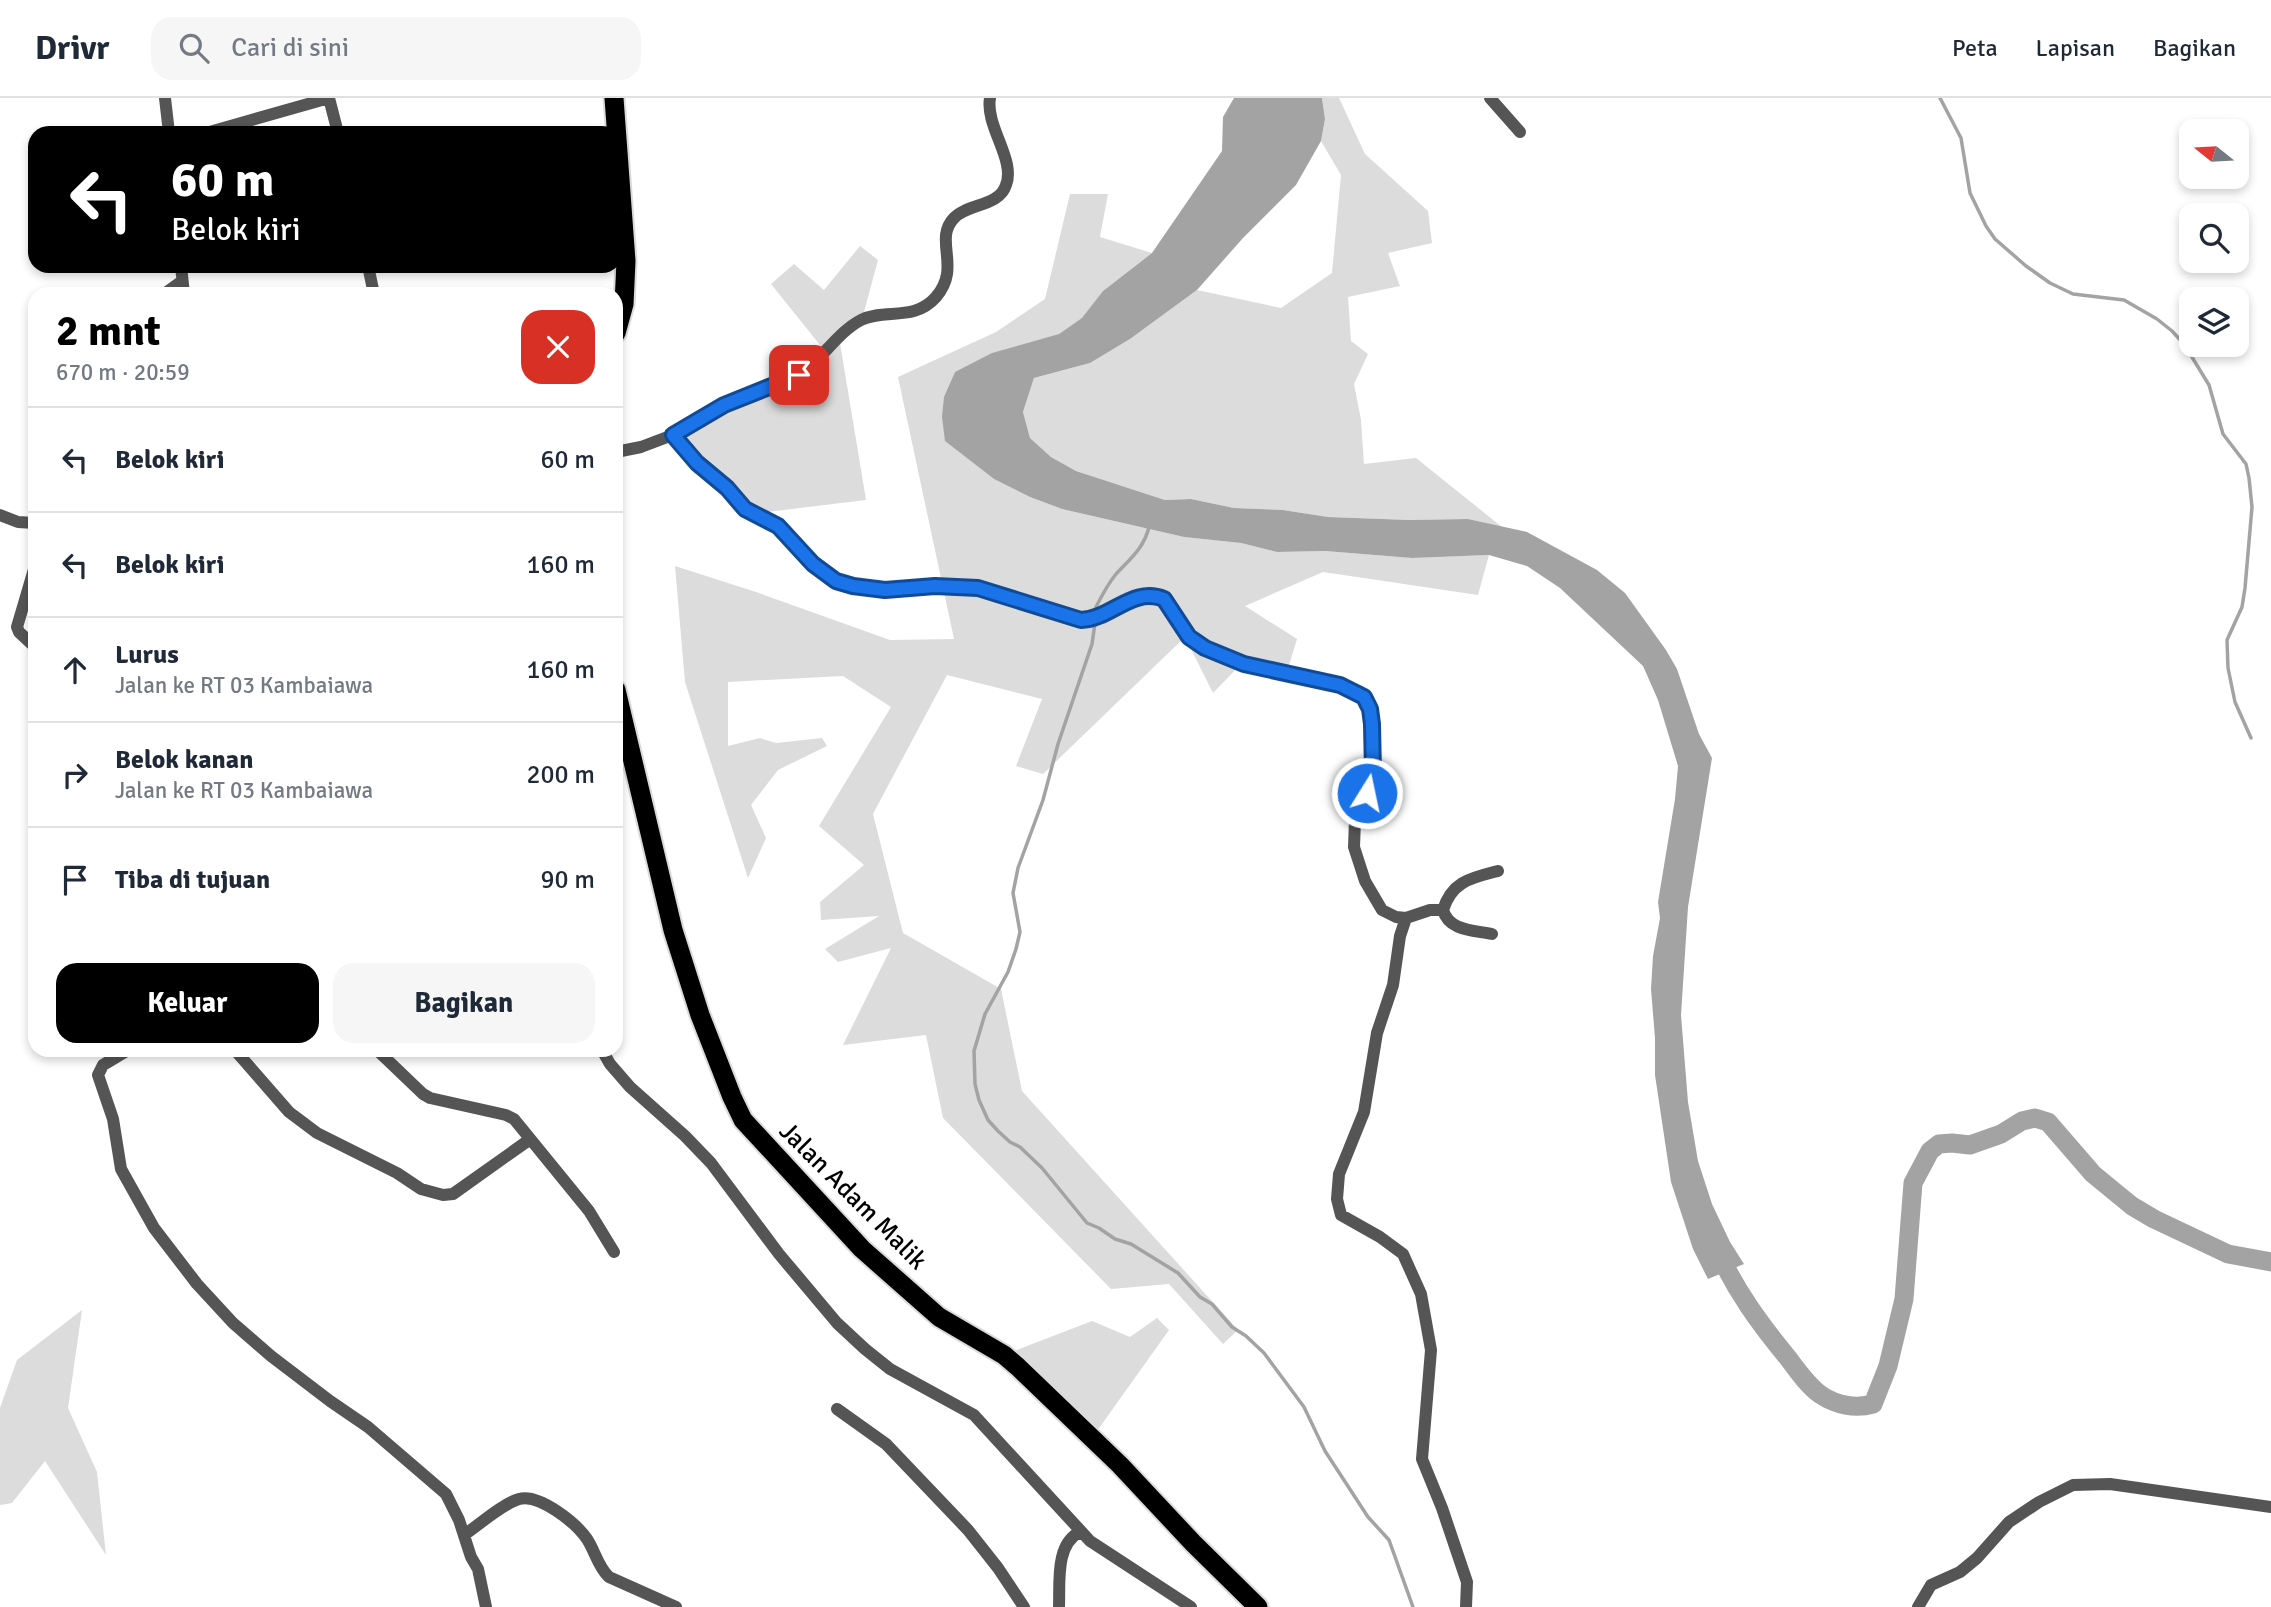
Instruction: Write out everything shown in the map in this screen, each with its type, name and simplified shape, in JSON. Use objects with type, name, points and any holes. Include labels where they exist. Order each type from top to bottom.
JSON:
[{"type":"highway","points":[[614,98],[616,126]]},
{"type":"highway","points":[[623,220],[626,261],[623,308]]},
{"type":"highway","name":"Jalan Adam Malik","points":[[623,719],[673,930],[700,1015],[743,1119],[862,1249],[939,1317],[1004,1355],[1018,1367],[1120,1465],[1258,1607]]},
{"type":"street","points":[[165,98],[168,126]]},
{"type":"street","points":[[231,126],[329,98],[336,126]]},
{"type":"street","points":[[623,451],[673,435],[724,405],[799,375],[864,318],[920,309],[934,299],[945,284],[949,272],[946,236],[948,227],[960,213],[1003,193],[1008,183],[1007,169],[989,116],[990,98]]},
{"type":"street","points":[[1490,98],[1520,132]]},
{"type":"street","points":[[673,435],[697,463],[727,488],[745,509],[778,526],[813,564],[836,581],[885,590],[963,586],[985,589],[1081,620],[1091,620],[1129,600],[1150,595],[1164,599],[1189,637],[1205,648],[1244,664],[1314,679],[1358,692],[1367,702],[1371,714],[1373,773],[1355,820],[1354,847],[1362,874],[1382,910],[1396,917],[1406,918],[1430,910],[1443,910]]},
{"type":"street","points":[[0,515],[28,523]]},
{"type":"street","points":[[28,589],[17,627],[28,641]]},
{"type":"street","points":[[1492,934],[1457,927],[1447,920],[1443,910],[1453,888],[1468,880],[1498,872]]},
{"type":"street","points":[[1406,918],[1399,936],[1393,985],[1376,1041],[1367,1101],[1339,1174],[1336,1199],[1341,1215],[1380,1237],[1403,1254],[1421,1294],[1431,1350],[1422,1459],[1443,1508],[1467,1582],[1466,1607]]},
{"type":"street","points":[[116,1057],[103,1065],[98,1075],[113,1119],[121,1170],[149,1222],[197,1284],[233,1323],[271,1356],[368,1427],[446,1494],[478,1569],[486,1607]]},
{"type":"street","points":[[241,1057],[299,1120],[321,1136],[397,1173],[425,1191],[453,1194],[529,1140]]},
{"type":"street","points":[[384,1057],[423,1094],[438,1101],[510,1117],[589,1210],[614,1252]]},
{"type":"street","points":[[606,1057],[630,1087],[711,1163],[779,1254],[837,1322],[871,1355],[890,1369],[974,1415],[1080,1532],[1124,1565],[1191,1607]]},
{"type":"street","points":[[837,1409],[886,1444],[958,1520],[998,1568],[1024,1607]]},
{"type":"street","points":[[1918,1607],[1931,1585],[1960,1572],[1977,1558],[2009,1522],[2039,1502],[2073,1485],[2110,1484],[2271,1507]]},
{"type":"street","points":[[464,1535],[516,1500],[533,1499],[569,1520],[587,1539],[609,1577],[676,1607]]},
{"type":"street","points":[[1059,1607],[1063,1550],[1069,1540],[1080,1532]]},
{"type":"shaded area","points":[[1234,98],[1322,98],[1325,119],[1321,141],[1296,185],[1243,238],[1197,290],[1130,339],[1090,363],[1034,378],[1023,412],[1030,438],[1051,457],[1076,471],[1165,500],[1191,499],[1234,508],[1283,510],[1328,517],[1468,519],[1527,532],[1597,570],[1625,593],[1677,669],[1699,734],[1712,758],[1688,907],[1681,1015],[1688,1102],[1698,1161],[1712,1204],[1744,1264],[1708,1279],[1693,1249],[1671,1182],[1655,1075],[1651,989],[1653,956],[1660,918],[1658,902],[1678,766],[1658,700],[1643,666],[1560,588],[1527,566],[1489,555],[1412,558],[1325,551],[1277,552],[1241,543],[1184,537],[1062,509],[1030,497],[994,479],[945,441],[942,417],[944,397],[955,372],[992,353],[1059,334],[1082,318],[1103,291],[1152,253],[1222,151],[1223,117]]},
{"type":"shaded area","points":[[1322,98],[1339,98],[1365,154],[1428,211],[1432,243],[1388,253],[1400,286],[1348,297],[1351,341],[1368,354],[1354,384],[1361,420],[1364,464],[1416,458],[1502,527],[1468,519],[1328,517],[1283,510],[1234,508],[1191,499],[1165,500],[1076,471],[1051,457],[1030,438],[1023,412],[1034,378],[1090,363],[1130,339],[1197,290],[1281,308],[1332,273],[1341,175],[1321,141],[1325,119]]},
{"type":"shaded area","points":[[1070,194],[1108,194],[1100,237],[1152,253],[1103,291],[1083,318],[1059,334],[955,372],[944,406],[946,441],[994,479],[1030,497],[1062,509],[1184,537],[1241,543],[1277,552],[1325,551],[1412,558],[1489,555],[1478,595],[1323,572],[1245,606],[1297,639],[1286,675],[1242,663],[1213,693],[1185,637],[1043,774],[1016,766],[1042,699],[947,675],[873,814],[903,933],[1001,989],[1022,1091],[1238,1330],[1223,1344],[1169,1284],[1111,1289],[943,1118],[926,1035],[843,1045],[891,948],[838,962],[825,949],[879,916],[821,920],[820,902],[864,865],[819,826],[891,707],[843,676],[728,682],[728,746],[760,738],[776,743],[822,738],[827,746],[778,770],[751,805],[766,838],[748,878],[685,682],[675,566],[890,640],[954,639],[898,377],[996,332],[1045,299]]},
{"type":"shaded area","points":[[860,246],[878,260],[864,312],[839,337],[866,500],[767,512],[751,504],[734,484],[703,463],[677,429],[778,380],[784,401],[809,399],[805,369],[824,350],[771,284],[794,264],[824,290]]},
{"type":"shaded area","points":[[82,1310],[68,1408],[97,1472],[106,1555],[45,1461],[12,1503],[0,1505],[0,1408],[17,1360]]},
{"type":"shaded area","points":[[1157,1318],[1169,1330],[1092,1438],[1004,1355],[1092,1321],[1130,1337]]},
{"type":"waterway","points":[[1940,98],[1961,138],[1970,193],[1995,239],[2050,283],[2073,294],[2124,300],[2157,319],[2184,344],[2209,385],[2223,434],[2246,464],[2249,478],[2252,507],[2245,588],[2242,607],[2227,640],[2228,668],[2235,702],[2251,738]]},
{"type":"waterway","points":[[1095,609],[1113,578],[1140,547],[1149,527]]},
{"type":"waterway","points":[[1095,623],[1092,644],[1058,744],[1043,800],[1018,868],[1013,893],[1020,932],[1016,949],[1008,972],[985,1014],[974,1051],[975,1084],[979,1100],[988,1120],[1042,1168],[1087,1223],[1115,1239],[1131,1244],[1178,1273],[1200,1297],[1212,1304],[1232,1327],[1264,1353],[1304,1407],[1325,1451],[1368,1517],[1389,1540],[1413,1607]]},
{"type":"waterway","points":[[1717,1249],[1749,1306],[1803,1378],[1827,1398],[1839,1404],[1853,1406],[1873,1404],[1888,1366],[1904,1299],[1913,1183],[1930,1151],[1939,1144],[1970,1145],[2001,1134],[2022,1121],[2035,1118],[2048,1122],[2093,1174],[2132,1206],[2228,1254],[2271,1262]]},
{"type":"route","points":[[799,375],[724,405],[673,435],[697,463],[727,488],[745,509],[778,526],[824,573],[836,581],[853,586],[885,590],[935,586],[978,588],[1081,620],[1091,620],[1129,600],[1150,595],[1164,599],[1189,637],[1205,648],[1244,664],[1340,685],[1364,697],[1370,709],[1372,724],[1373,773],[1367,793]]}]
